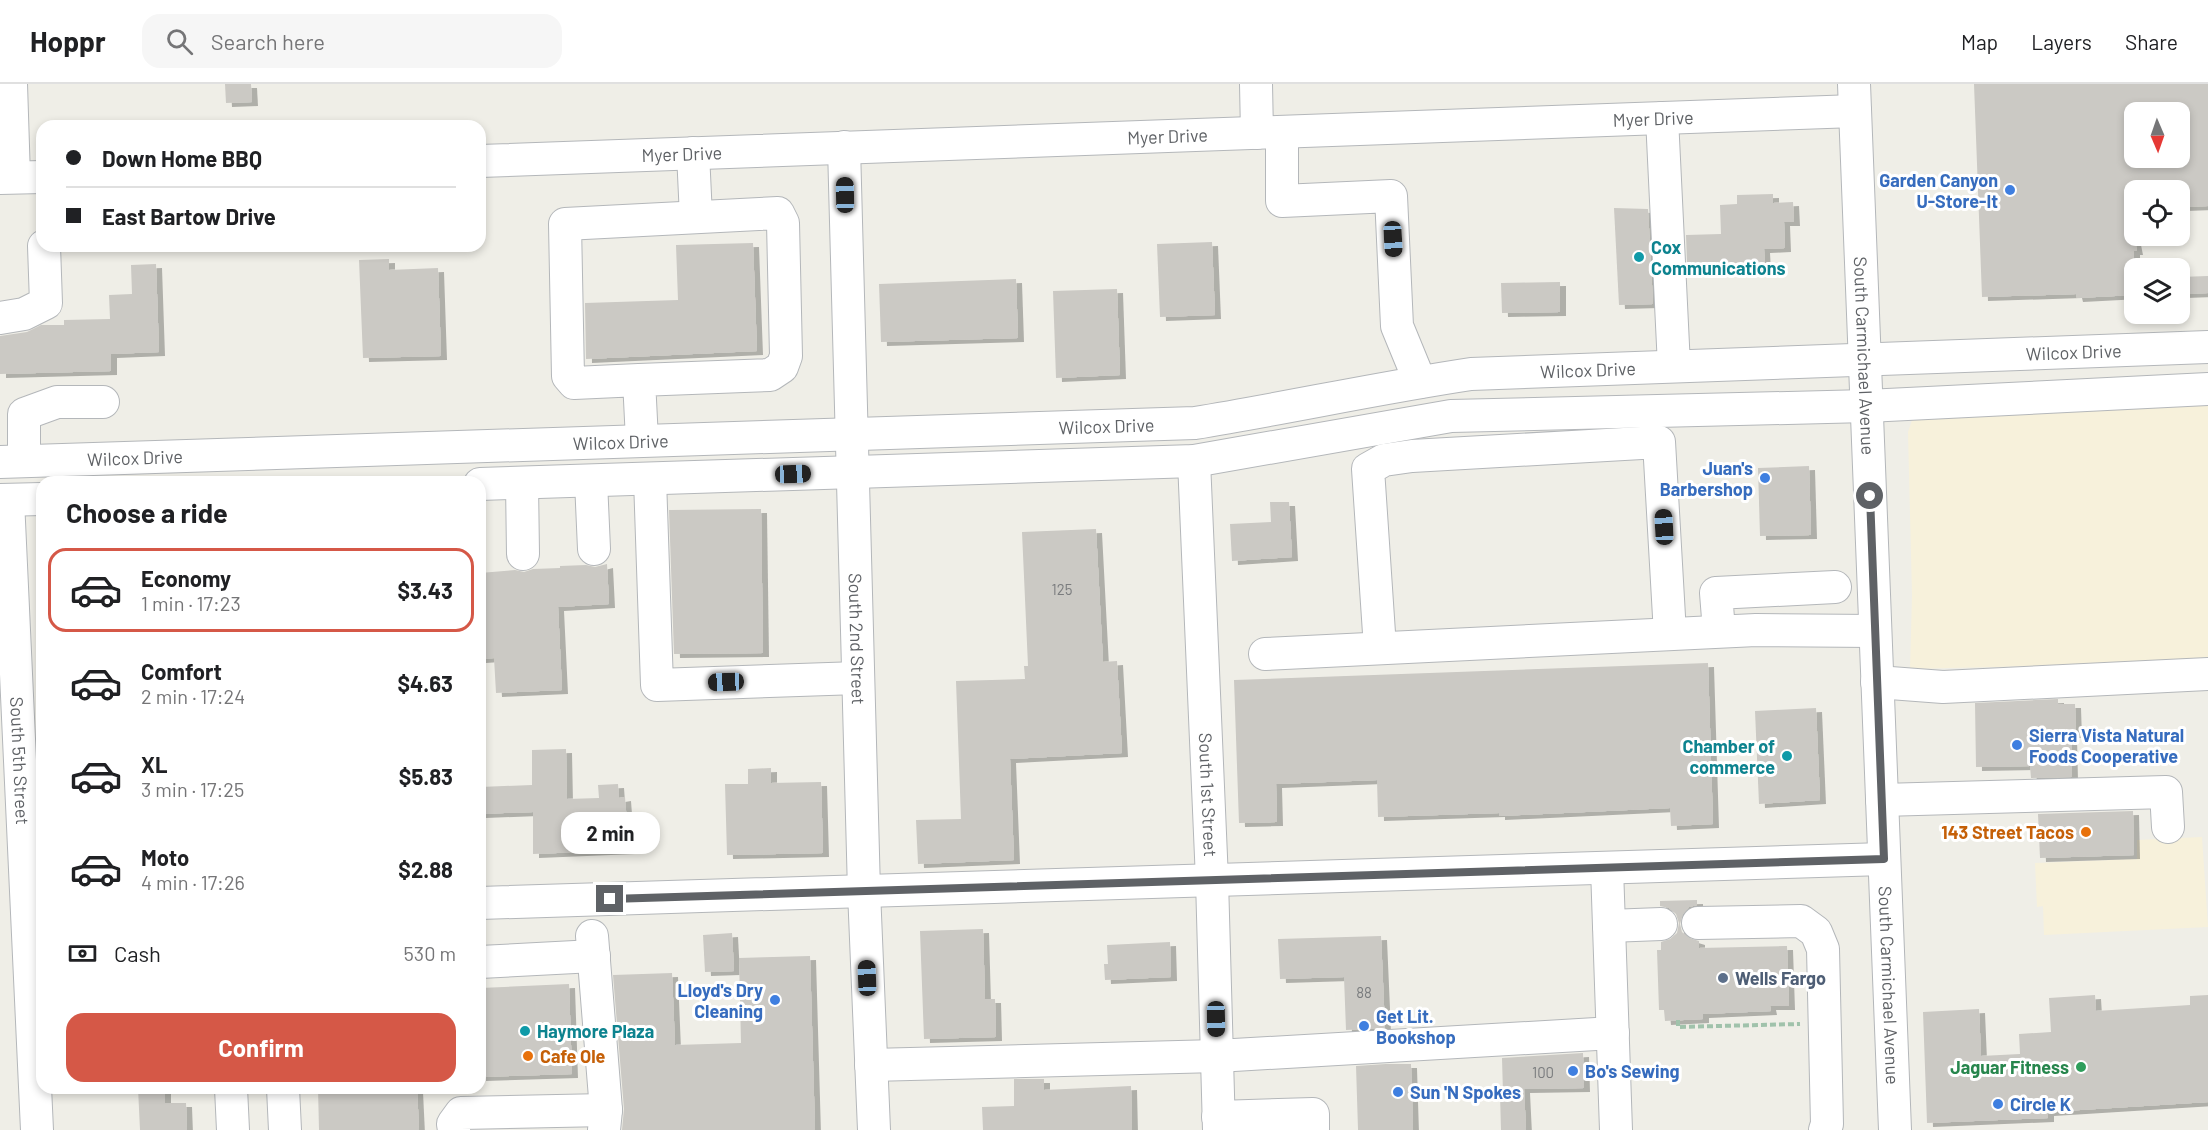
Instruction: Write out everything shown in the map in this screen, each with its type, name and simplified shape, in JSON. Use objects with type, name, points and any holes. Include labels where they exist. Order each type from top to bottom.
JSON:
[{"type":"street","points":[[10,84],[28,179]]},
{"type":"street","points":[[1256,84],[1270,132],[1282,201],[1391,195],[1397,326],[1420,381]]},
{"type":"street","name":"Myer Drive","points":[[486,161],[1662,118],[1855,98]]},
{"type":"street","name":"South Carmichael Avenue","points":[[1855,98],[1894,1130]]},
{"type":"street","points":[[1662,118],[1674,366]]},
{"type":"street","name":"South 2nd Street","points":[[844,147],[864,891],[874,1130]]},
{"type":"street","points":[[693,153],[696,217]]},
{"type":"street","points":[[778,213],[783,223],[786,356],[782,367],[770,375],[639,380],[574,383],[568,376],[565,224],[778,213]]},
{"type":"street","points":[[0,318],[24,314],[46,303],[44,252]]},
{"type":"street","name":"Wilcox Drive","points":[[12,462],[1195,423],[1420,381],[1471,374],[2208,347]]},
{"type":"street","points":[[639,380],[642,440]]},
{"type":"street","points":[[486,484],[1194,461],[1451,416],[1867,406],[2208,389]]},
{"type":"street","points":[[12,462],[24,414],[57,402],[104,402]]},
{"type":"street","points":[[1380,648],[1368,469],[1384,460],[1412,456],[1659,442],[1670,634]]},
{"type":"street","name":"South 1st Street","points":[[1194,461],[1212,880],[1219,1123]]},
{"type":"street","points":[[650,479],[657,685],[858,678]]},
{"type":"street","points":[[591,481],[594,549]]},
{"type":"street","points":[[522,483],[523,554]]},
{"type":"street","points":[[4,500],[36,499]]},
{"type":"street","name":"South 5th Street","points":[[4,500],[23,918],[37,1130]]},
{"type":"street","points":[[1719,632],[1716,593],[1835,587]]},
{"type":"street","points":[[1265,654],[1719,632],[1875,631]]},
{"type":"street","points":[[1877,682],[1943,687],[2208,674]]},
{"type":"street","points":[[1882,800],[2166,792],[2168,827]]},
{"type":"street","points":[[486,903],[1884,859]]},
{"type":"street","points":[[1607,868],[1616,1130]]},
{"type":"street","points":[[1698,923],[1802,921],[1816,932],[1823,949],[1827,1124],[1825,1130]]},
{"type":"street","points":[[1609,926],[1660,924]]},
{"type":"street","points":[[454,1130],[453,1124],[461,1113],[605,1120],[593,946],[486,961]]},
{"type":"street","points":[[871,1065],[1217,1056],[1613,1033]]},
{"type":"street","points":[[231,1094],[233,1130]]},
{"type":"street","points":[[283,1094],[285,1130]]},
{"type":"street","points":[[1219,1123],[1313,1114],[1313,1130]]},
{"type":"path","points":[[1678,1020],[1678,1027],[1825,1023]]},
{"type":"sand","points":[[2208,403],[2208,662],[1910,669],[1912,595],[1908,432],[1912,420],[1923,415]]},
{"type":"sand","points":[[2202,837],[2208,927],[2044,935],[2043,906],[2037,907],[2035,863],[2137,859],[2137,840]]},
{"type":"building","points":[[225,84],[251,84],[252,102],[226,103]]},
{"type":"building","points":[[1974,84],[2208,84],[2208,206],[2190,207],[2190,180],[2124,180],[2124,246],[2136,246],[2137,251],[2134,251],[2134,258],[2124,258],[2124,296],[2077,298],[2076,294],[1982,297]]},
{"type":"building","points":[[1773,194],[1773,203],[1793,202],[1794,222],[1784,222],[1785,248],[1764,249],[1765,267],[1722,269],[1722,262],[1687,263],[1686,235],[1721,234],[1720,205],[1737,204],[1737,195]]},
{"type":"building","name":"Cox Communications","points":[[1614,208],[1648,209],[1653,304],[1619,305]]},
{"type":"building","points":[[1212,242],[1215,315],[1160,317],[1157,244]]},
{"type":"building","points":[[753,243],[757,351],[586,359],[585,303],[678,300],[676,245]]},
{"type":"building","points":[[389,259],[389,270],[438,268],[441,356],[363,358],[359,260]]},
{"type":"building","points":[[156,264],[159,352],[111,354],[111,371],[0,374],[0,336],[27,332],[41,325],[64,325],[64,320],[110,319],[109,295],[132,294],[131,265]]},
{"type":"building","points":[[2208,276],[2208,293],[2190,294],[2190,277]]},
{"type":"building","points":[[1016,279],[1018,338],[881,342],[879,284]]},
{"type":"building","points":[[1560,282],[1560,312],[1502,313],[1501,283]]},
{"type":"building","points":[[1117,289],[1120,375],[1056,378],[1053,291]]},
{"type":"building","points":[[1809,466],[1811,535],[1760,536],[1758,468]]},
{"type":"building","points":[[1270,502],[1289,502],[1292,557],[1232,561],[1230,524],[1271,522]]},
{"type":"building","points":[[761,509],[763,653],[674,654],[669,510]]},
{"type":"building","points":[[1096,529],[1103,662],[1117,661],[1122,753],[1010,759],[1014,860],[918,864],[916,820],[961,819],[956,681],[1025,679],[1024,666],[1028,666],[1022,532]]},
{"type":"building","points":[[607,564],[609,604],[558,607],[562,690],[496,693],[494,658],[486,659],[486,572],[515,570],[524,572],[533,569],[560,568],[560,566],[595,567]]},
{"type":"building","points":[[1708,663],[1713,824],[1671,826],[1670,808],[1499,816],[1499,813],[1378,817],[1377,780],[1276,784],[1277,822],[1239,823],[1234,680]]},
{"type":"building","name":"Sierra Vista Natural Foods Cooperative","points":[[2058,699],[2058,704],[2075,704],[2076,734],[2071,734],[2072,777],[2031,778],[2030,766],[1976,767],[1975,703]]},
{"type":"building","name":"Chamber of commerce","points":[[1816,708],[1820,800],[1759,804],[1755,711]]},
{"type":"building","points":[[566,749],[567,799],[599,798],[598,785],[618,784],[619,798],[625,797],[629,850],[533,854],[533,812],[486,814],[486,787],[532,785],[532,750]]},
{"type":"building","points":[[771,768],[771,783],[821,782],[823,853],[727,855],[725,784],[748,784],[748,769]]},
{"type":"building","name":"143 Street Tacos","points":[[2133,811],[2134,855],[2040,858],[2038,814]]},
{"type":"building","name":"Wells Fargo","points":[[1697,900],[1697,905],[1689,907],[1683,914],[1680,924],[1682,932],[1689,938],[1699,941],[1699,948],[1787,946],[1789,1006],[1770,1006],[1771,1011],[1703,1014],[1703,1019],[1665,1021],[1664,1010],[1659,1010],[1657,950],[1661,950],[1661,942],[1677,933],[1679,923],[1676,914],[1669,908],[1660,906],[1660,901]]},
{"type":"building","points":[[983,929],[985,999],[995,999],[996,1037],[924,1039],[920,931]]},
{"type":"building","points":[[732,933],[734,971],[705,972],[703,935]]},
{"type":"building","points":[[1381,936],[1385,1028],[1346,1030],[1344,977],[1280,979],[1278,939]]},
{"type":"building","points":[[1170,942],[1171,977],[1105,980],[1104,964],[1108,964],[1107,945]]},
{"type":"building","points":[[810,956],[815,1130],[622,1130],[624,1109],[613,975],[672,973],[675,1045],[741,1043],[739,958]]},
{"type":"building","name":"Haymore Plaza","points":[[569,984],[572,1074],[486,1077],[486,988]]},
{"type":"building","points":[[2095,995],[2096,1011],[2190,1005],[2190,996],[2208,995],[2208,1102],[2048,1112],[2048,1118],[1927,1123],[1923,1012],[1979,1009],[1981,1056],[2020,1054],[2019,1034],[2051,1032],[2049,998]]},
{"type":"building","points":[[1583,1053],[1584,1088],[1524,1089],[1526,1130],[1501,1130],[1502,1058]]},
{"type":"building","points":[[1411,1064],[1413,1130],[1358,1130],[1356,1066]]},
{"type":"building","points":[[1014,1079],[1044,1079],[1044,1090],[1131,1086],[1132,1130],[983,1130],[982,1107],[1014,1106]]},
{"type":"building","points":[[138,1094],[165,1094],[165,1103],[186,1103],[187,1130],[140,1130]]},
{"type":"building","points":[[318,1094],[417,1094],[419,1130],[319,1130]]},
{"type":"place","name":"Garden Canyon U-Store-It","points":[[2010,190]]},
{"type":"place","name":"Cox Communications","points":[[1639,257]]},
{"type":"place","name":"Juan's Barbershop","points":[[1765,478]]},
{"type":"place","name":"Sierra Vista Natural Foods Cooperative","points":[[2017,745]]},
{"type":"place","name":"Chamber of commerce","points":[[1787,756]]},
{"type":"place","name":"143 Street Tacos","points":[[2086,832]]},
{"type":"place","name":"Wells Fargo","points":[[1723,978]]},
{"type":"place","name":"Lloyd's Dry Cleaning","points":[[775,1000]]},
{"type":"place","name":"Get Lit. Bookshop","points":[[1364,1026]]},
{"type":"place","name":"Haymore Plaza","points":[[525,1031]]},
{"type":"place","name":"Cafe Ole","points":[[528,1056]]},
{"type":"place","name":"Jaguar Fitness","points":[[2081,1067]]},
{"type":"place","name":"Bo's Sewing","points":[[1573,1071]]},
{"type":"place","name":"Sun 'N Spokes","points":[[1398,1092]]},
{"type":"place","name":"Circle K","points":[[1998,1104]]},
{"type":"route","points":[[610,899],[1884,859],[1870,496]]}]
